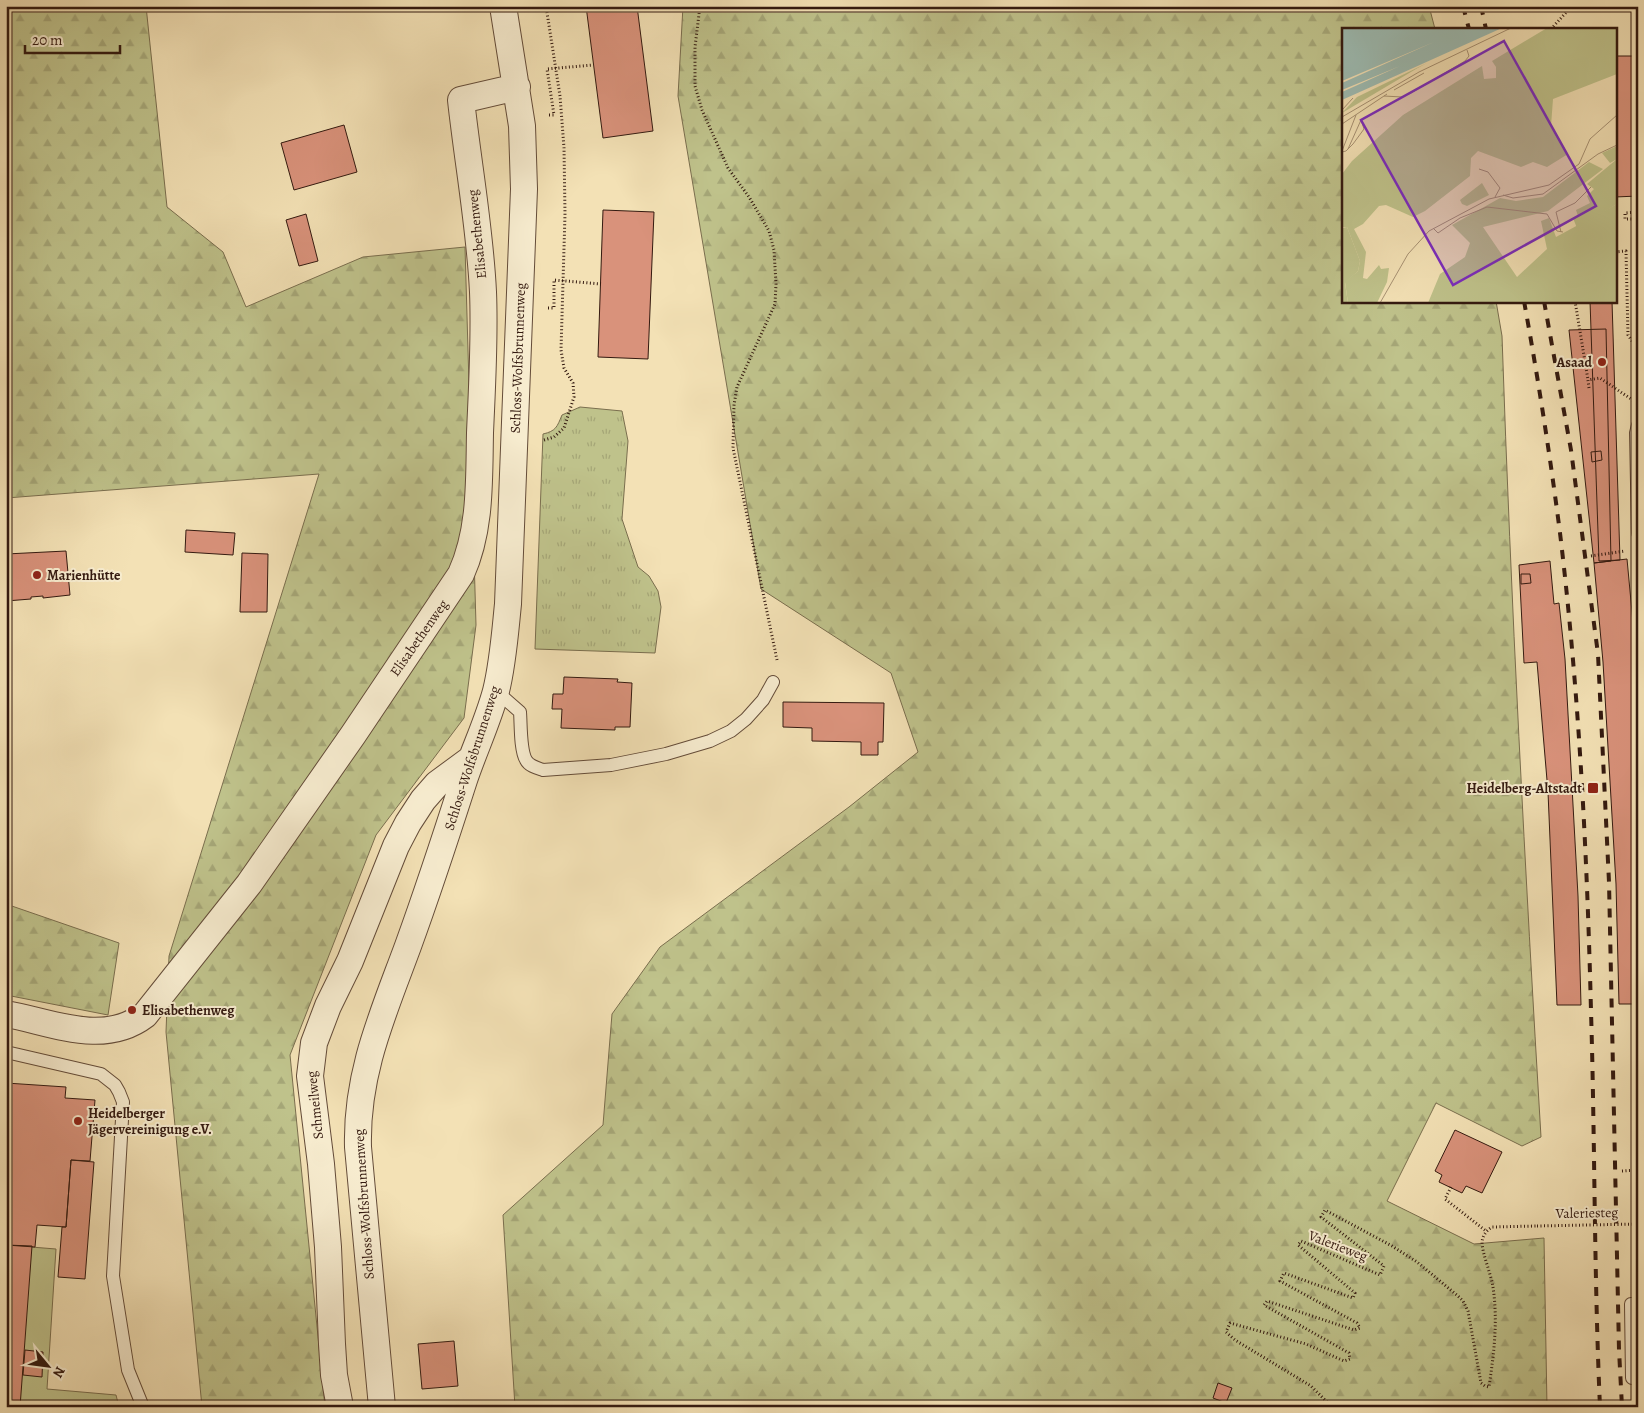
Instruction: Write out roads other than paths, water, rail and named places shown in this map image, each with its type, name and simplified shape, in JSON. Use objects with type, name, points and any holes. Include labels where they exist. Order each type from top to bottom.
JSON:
[{"type":"street","name":"Schloss-Wolfsbrunnenweg","points":[[382,1407],[358,1147],[359,1108],[363,1081],[372,1046],[496,691],[505,637],[508,604],[524,226],[522,126],[503,6]]},
{"type":"street","name":"Elisabethenweg","points":[[6,1014],[78,1030],[102,1032],[127,1027],[145,1015],[248,884],[353,735],[461,574],[472,545],[478,507],[483,292],[461,100],[517,87]]},
{"type":"street","name":"Schmeilweg","points":[[340,1407],[334,1375],[328,1247],[322,1173],[310,1076],[314,1044],[328,1006],[350,961],[396,846],[408,823],[423,800],[437,784],[471,759]]},
{"type":"lane","points":[[1638,425],[1636,433],[1638,533]]},
{"type":"lane","points":[[496,691],[520,712],[523,752],[526,761],[543,770],[611,765],[666,754],[710,741],[731,731],[746,719],[763,700],[773,682]]},
{"type":"lane","points":[[6,1052],[96,1072],[110,1080],[122,1097],[113,1276],[128,1370],[143,1407]]},
{"type":"lane","points":[[1632,1378],[1631,1304],[1638,1304]]},
{"type":"railway","points":[[1463,6],[1469,28]]},
{"type":"railway","points":[[1481,6],[1486,28]]},
{"type":"railway","points":[[1524,302],[1544,417],[1560,533],[1577,712],[1589,951],[1600,1407]]},
{"type":"railway","points":[[1544,302],[1571,450],[1598,654],[1609,882],[1619,1350],[1622,1407]]},
{"type":"place","name":"Asaad","points":[[1602,362]]},
{"type":"place","name":"Marienhütte","points":[[37,575]]},
{"type":"place","name":"Heidelberg-Altstadt","points":[[1593,788]]},
{"type":"place","name":"Elisabethenweg","points":[[132,1010]]},
{"type":"place","name":"Heidelberger Jägervereinigung e.V.","points":[[78,1121]]}]
